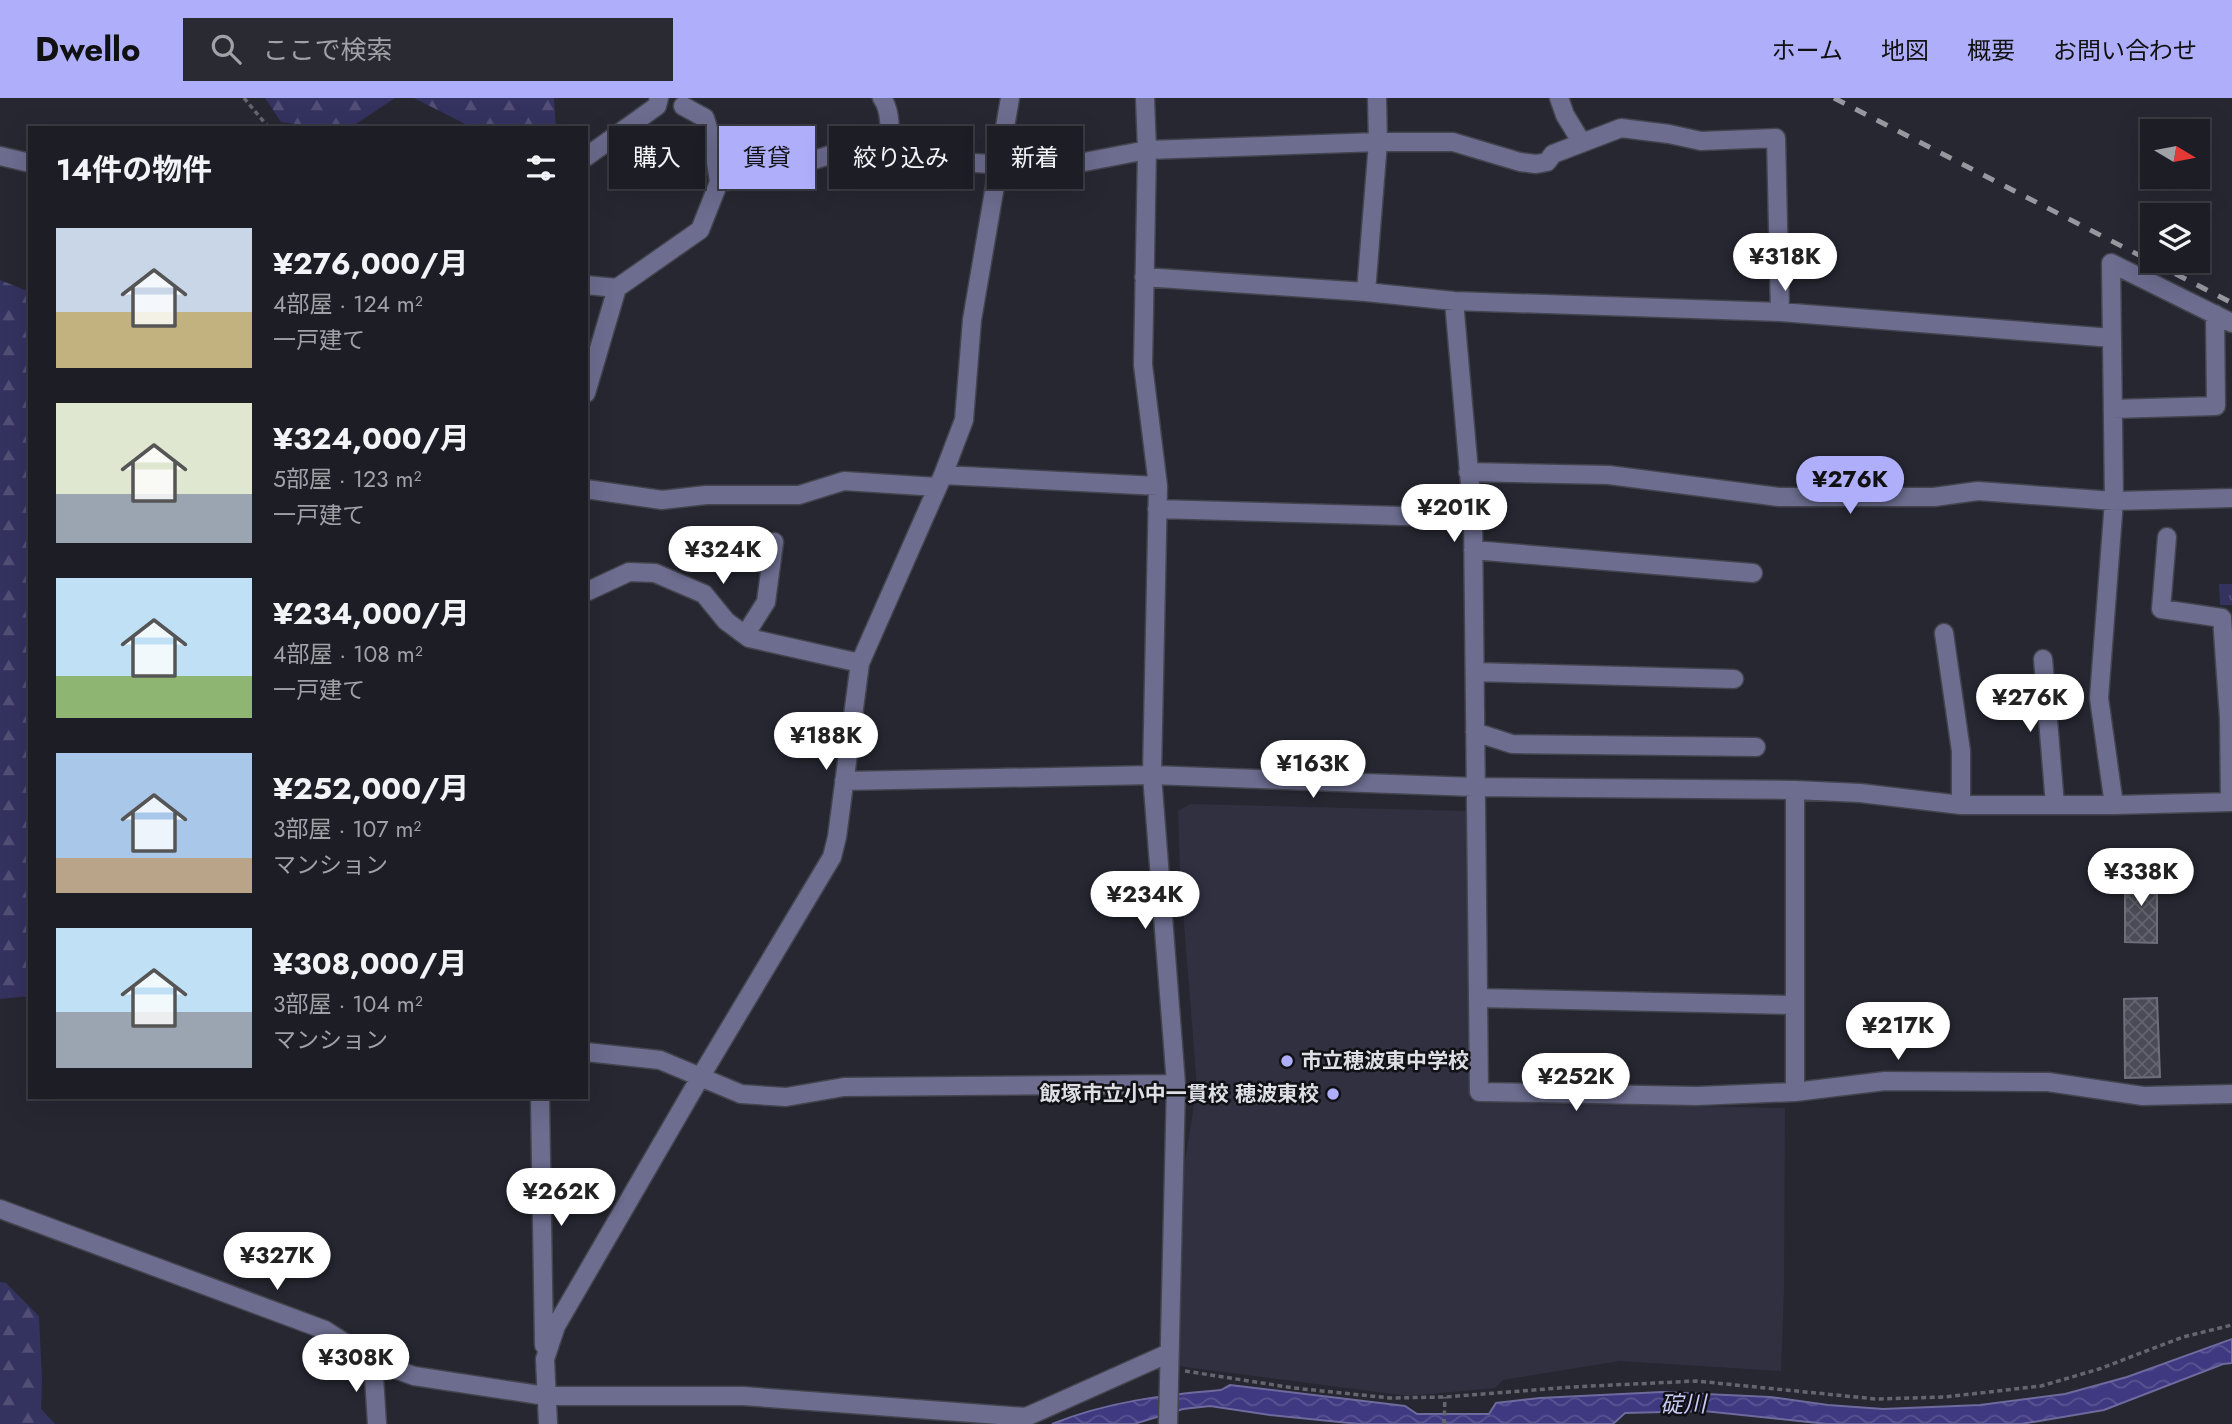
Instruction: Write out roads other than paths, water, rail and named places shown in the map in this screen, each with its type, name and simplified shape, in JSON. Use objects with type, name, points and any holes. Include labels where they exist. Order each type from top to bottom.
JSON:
[{"type":"street","points":[[588,156],[657,106],[659,98]]},
{"type":"street","points":[[882,98],[889,126]]},
{"type":"street","points":[[1005,126],[1010,98]]},
{"type":"street","points":[[1145,98],[1147,150],[1143,365],[1158,486],[1152,775],[1175,1084],[1168,1424]]},
{"type":"street","points":[[1366,292],[1378,142],[1377,98]]},
{"type":"street","points":[[1559,98],[1582,143]]},
{"type":"street","points":[[588,386],[617,288],[700,230],[719,182],[714,149],[705,118],[683,106]]},
{"type":"street","points":[[1083,162],[1147,150],[1453,142],[1520,162],[1536,164],[1547,162],[1553,154],[1621,128],[1669,134],[1701,142],[1776,138],[1780,312]]},
{"type":"street","points":[[0,156],[28,163]]},
{"type":"street","points":[[545,1359],[556,1326],[832,857],[860,663],[964,420],[972,320],[994,189]]},
{"type":"street","points":[[2114,805],[2099,698],[2114,501],[2111,263],[2232,323]]},
{"type":"street","points":[[1144,277],[1454,300],[1780,312],[2112,338]]},
{"type":"street","points":[[588,285],[617,288]]},
{"type":"street","points":[[1454,300],[1473,518],[1479,1092],[1697,1096],[1795,1092],[1885,1081],[2048,1083],[2143,1096],[2232,1094]]},
{"type":"street","points":[[2113,409],[2216,406],[2215,314]]},
{"type":"street","points":[[1468,472],[1609,475],[1779,497],[1934,497],[1978,491],[2114,501],[2232,498]]},
{"type":"street","points":[[588,489],[662,500],[706,495],[799,495],[844,481],[1158,486]]},
{"type":"street","points":[[1157,509],[1473,518]]},
{"type":"street","points":[[844,780],[1152,775],[1474,787],[1796,790],[1860,793],[1961,805],[2231,802],[2229,718],[2222,618],[2161,609],[2168,537]]},
{"type":"street","points":[[745,635],[766,602],[774,542]]},
{"type":"street","points":[[1473,550],[1753,573]]},
{"type":"street","points":[[588,591],[629,572],[655,573],[704,594],[726,621],[749,638],[860,663]]},
{"type":"street","points":[[1944,633],[1961,751],[1961,805]]},
{"type":"street","points":[[2043,659],[2055,805]]},
{"type":"street","points":[[1475,672],[1734,679]]},
{"type":"street","points":[[1475,732],[1512,744],[1756,747]]},
{"type":"street","points":[[1795,1092],[1796,790]]},
{"type":"street","points":[[1478,998],[1794,1005]]},
{"type":"street","points":[[588,1052],[660,1060],[741,1094],[786,1097],[844,1087],[1175,1084]]},
{"type":"street","points":[[540,1099],[548,1424]]},
{"type":"street","points":[[0,1209],[325,1330],[373,1361],[414,1376],[546,1396],[743,1396],[1026,1417],[1169,1366]]},
{"type":"street","points":[[373,1361],[377,1424]]},
{"type":"water","name":"碇川","points":[[2232,1339],[2232,1363],[2223,1364],[2104,1410],[2021,1424],[1827,1424],[1704,1411],[1625,1413],[1613,1424],[1359,1424],[1210,1406],[1183,1409],[1134,1424],[1052,1424],[1114,1405],[1221,1390],[1230,1385],[1405,1406],[1417,1414],[1489,1414],[1496,1403],[1662,1392],[1770,1397],[1883,1409],[1980,1405],[2065,1394],[2127,1377]]},
{"type":"railway","points":[[1834,98],[2232,303]]},
{"type":"place","name":"市立穂波東中学校","points":[[1287,1061]]},
{"type":"place","name":"飯塚市立小中一貫校 穂波東校","points":[[1333,1094]]}]
